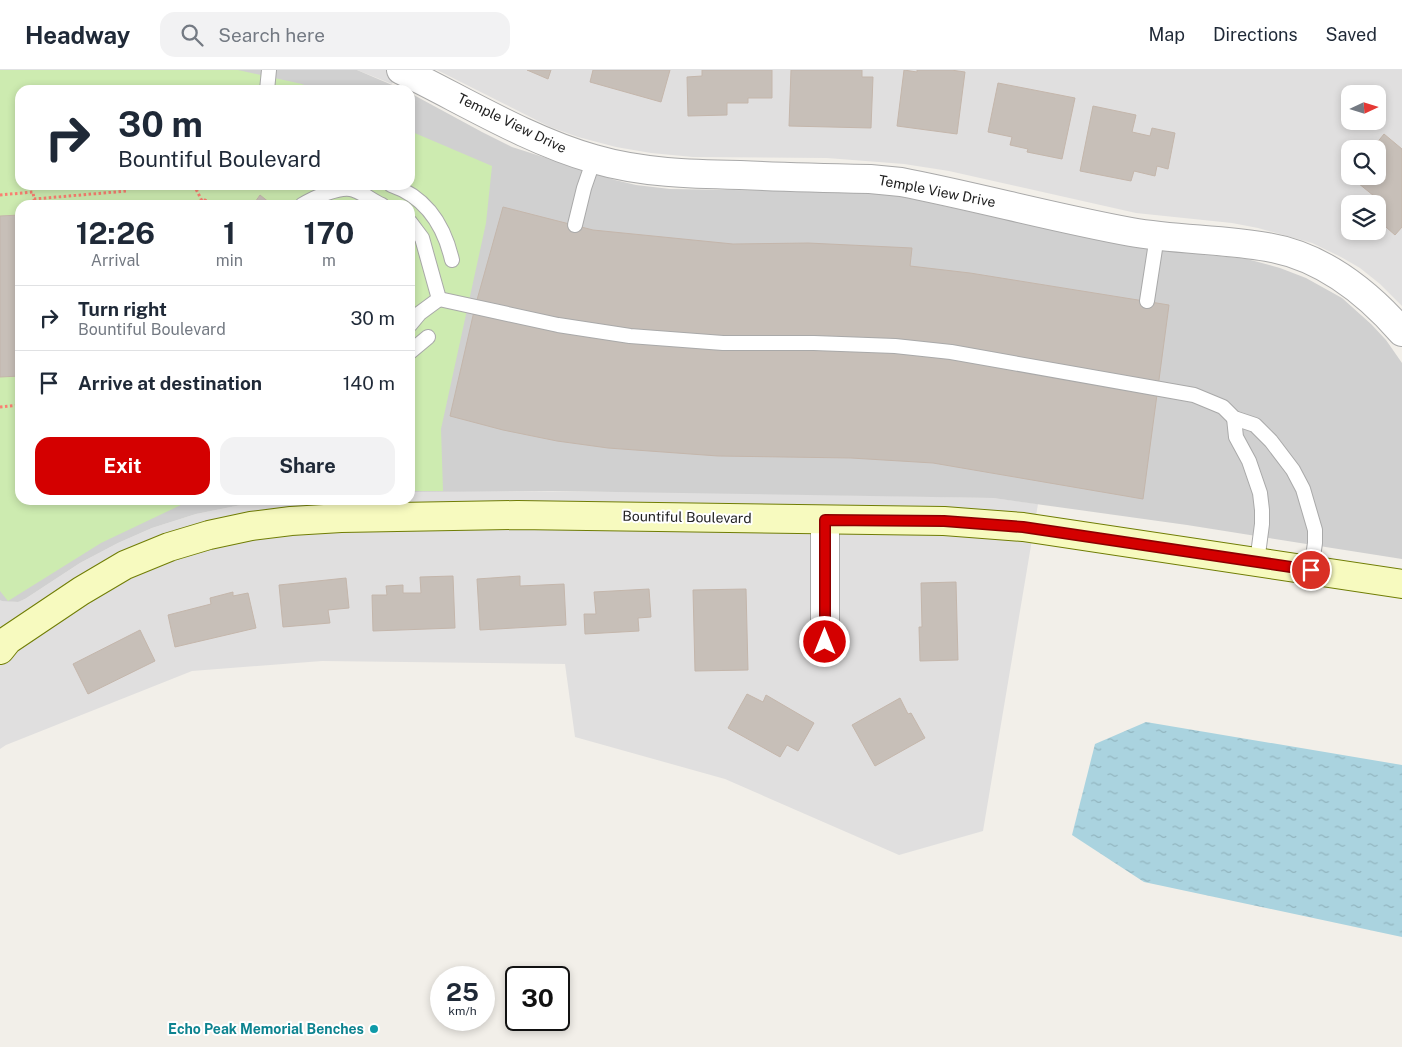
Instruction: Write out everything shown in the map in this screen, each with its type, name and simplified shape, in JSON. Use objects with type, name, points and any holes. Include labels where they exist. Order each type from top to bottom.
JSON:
[{"type":"main road","name":"Bountiful Boulevard","points":[[3,640],[125,565],[169,547],[209,535],[251,526],[291,521],[444,515],[517,515],[944,521],[1023,527],[1402,584]]},
{"type":"street","name":"Temple View Drive","points":[[401,70],[516,129],[576,154],[617,165],[674,174],[878,179],[901,182],[1130,232],[1260,246],[1285,252],[1327,269],[1351,284],[1385,312],[1402,332]]},
{"type":"street","points":[[825,520],[825,642]]},
{"type":"lane","points":[[268,85],[269,70]]},
{"type":"lane","points":[[576,225],[584,188],[594,159]]},
{"type":"lane","points":[[310,200],[344,190]]},
{"type":"lane","points":[[354,190],[373,200]]},
{"type":"lane","points":[[403,190],[411,194],[433,214],[448,244],[452,260]]},
{"type":"lane","points":[[415,229],[422,238],[439,299]]},
{"type":"lane","points":[[1147,301],[1157,236]]},
{"type":"lane","points":[[415,319],[439,299],[558,325],[630,336],[723,343],[814,343],[895,346],[951,352],[1194,395],[1222,407],[1234,418],[1255,425],[1271,441],[1293,470],[1303,489],[1315,530],[1311,570]]},
{"type":"lane","points":[[415,348],[428,337]]},
{"type":"lane","points":[[1234,418],[1236,437],[1249,461],[1260,493],[1262,524],[1257,562]]},
{"type":"path","points":[[0,195],[34,192],[34,200],[127,192],[127,190]]},
{"type":"path","points":[[0,406],[15,405]]},
{"type":"shaded area","points":[[0,70],[357,70],[392,85],[15,85],[15,190],[415,190],[415,96],[512,147],[636,185],[670,189],[860,192],[894,195],[1071,234],[1108,240],[1128,246],[1247,259],[1280,268],[1306,278],[1342,298],[1386,340],[1402,363],[1402,559],[1187,525],[993,498],[552,491],[415,492],[415,200],[15,200],[15,505],[241,505],[196,514],[152,528],[80,563],[25,599],[18,602],[0,600]]},
{"type":"shaded area","points":[[357,70],[397,70],[392,84]]},
{"type":"shaded area","points":[[437,70],[1402,70],[1402,306],[1380,284],[1360,268],[1341,257],[1312,243],[1258,228],[1232,223],[1136,213],[949,171],[904,164],[827,158],[693,157],[616,147],[550,127]]},
{"type":"shaded area","points":[[415,492],[686,492],[993,498],[1038,504],[983,831],[899,855],[725,779],[575,737],[565,664],[322,661],[192,671],[0,749],[0,600],[17,602],[25,599],[80,563],[118,543],[152,528],[196,514],[241,505],[415,505]]},
{"type":"green space","points":[[0,70],[238,70],[304,85],[15,85],[15,190],[415,190],[415,133],[492,166],[486,223],[441,429],[443,491],[415,491],[415,200],[15,200],[15,505],[181,505],[101,543],[8,601],[0,591]]},
{"type":"water","points":[[1146,722],[1402,765],[1402,937],[1144,882],[1072,835],[1095,744]]},
{"type":"building","points":[[527,70],[551,70],[548,79]]},
{"type":"building","points":[[593,70],[670,70],[661,102],[590,82]]},
{"type":"building","points":[[702,70],[772,70],[772,98],[748,98],[748,103],[727,103],[727,115],[688,116],[687,77],[702,76]]},
{"type":"building","points":[[791,70],[862,70],[862,77],[873,77],[871,128],[789,126]]},
{"type":"building","points":[[904,70],[917,72],[917,70],[951,70],[965,72],[957,134],[897,126]]},
{"type":"building","points":[[998,83],[1075,98],[1062,159],[1027,152],[1028,149],[1010,145],[1012,137],[988,132]]},
{"type":"building","points":[[1093,106],[1136,115],[1132,132],[1150,136],[1152,128],[1175,133],[1168,169],[1157,166],[1155,176],[1134,171],[1131,181],[1080,171]]},
{"type":"building","points":[[1384,134],[1402,149],[1402,227],[1395,235],[1386,227],[1386,195],[1373,195],[1360,185],[1386,185],[1386,140],[1379,140]]},
{"type":"building","points":[[260,195],[266,200],[256,200]]},
{"type":"building","points":[[503,207],[593,230],[733,244],[808,243],[912,248],[910,266],[970,273],[1169,305],[1143,499],[933,463],[851,458],[718,456],[608,448],[557,441],[503,430],[450,416],[475,307]]},
{"type":"building","points":[[15,215],[15,376],[0,377],[0,216]]},
{"type":"building","points":[[453,576],[455,628],[373,631],[372,595],[387,595],[386,586],[403,585],[403,593],[421,593],[420,577]]},
{"type":"building","points":[[520,576],[520,586],[564,584],[566,625],[480,630],[477,579]]},
{"type":"building","points":[[346,578],[349,608],[328,610],[330,623],[283,627],[279,585]]},
{"type":"building","points":[[956,582],[958,660],[920,661],[919,627],[922,627],[921,583]]},
{"type":"building","points":[[649,589],[651,617],[638,618],[639,631],[585,634],[584,614],[596,614],[594,592]]},
{"type":"building","points":[[746,589],[748,670],[695,671],[693,590]]},
{"type":"building","points":[[233,592],[233,596],[248,593],[256,628],[175,647],[168,615],[211,604],[210,598]]},
{"type":"building","points":[[140,630],[155,661],[88,694],[73,664]]},
{"type":"building","points":[[747,694],[763,702],[766,695],[814,723],[798,751],[787,745],[780,757],[728,728]]},
{"type":"building","points":[[900,698],[908,714],[911,713],[925,738],[875,766],[852,725]]},
{"type":"place","name":"Echo Peak Memorial Benches","points":[[374,1029]]},
{"type":"route","points":[[825,642],[825,520],[944,521],[1023,527],[1311,570]]}]
